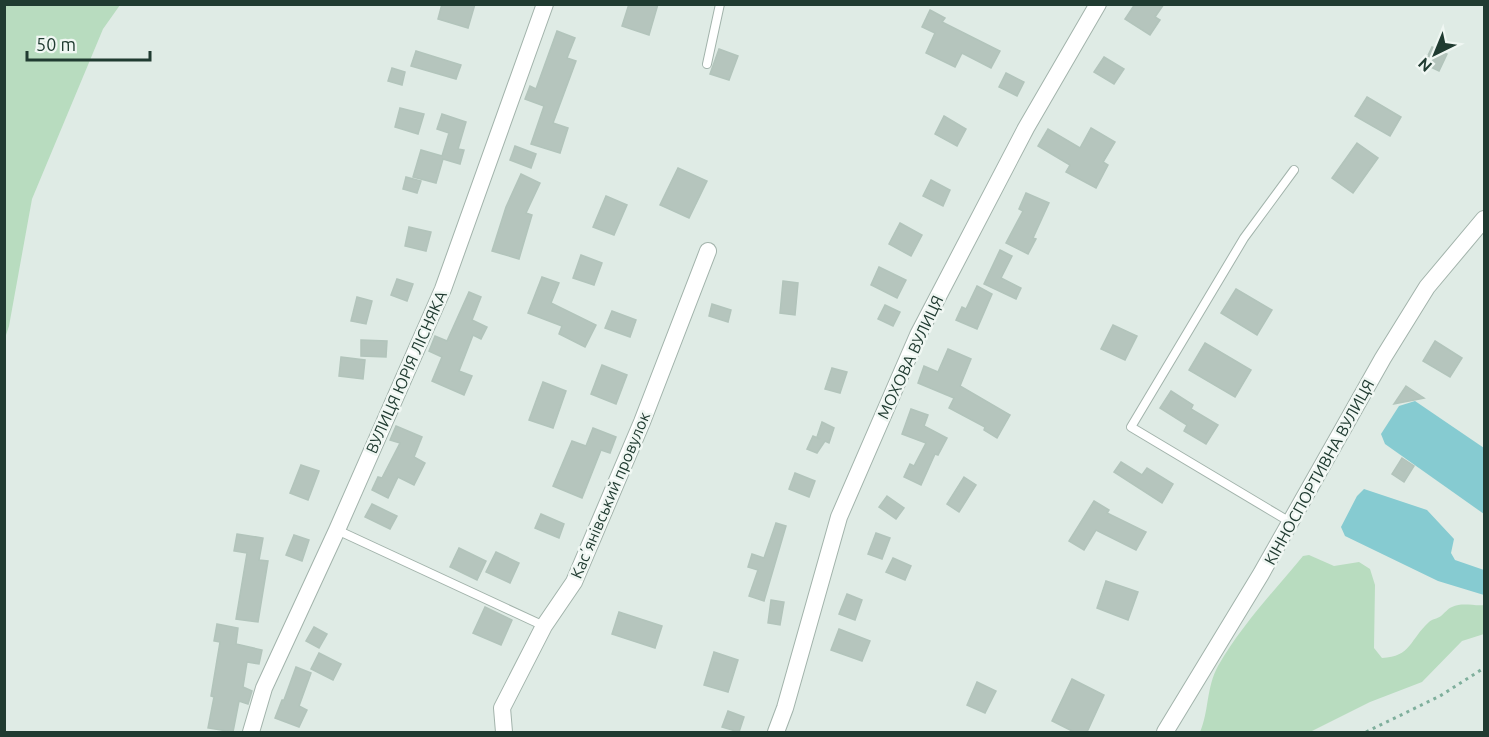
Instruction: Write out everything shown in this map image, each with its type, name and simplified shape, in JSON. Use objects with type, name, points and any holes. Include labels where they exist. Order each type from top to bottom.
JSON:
[{"type":"street","name":"ВУЛИЦЯ ЮРІЯ ЛІСНЯКА","points":[[251,732],[264,688],[337,531],[443,289],[545,4]]},
{"type":"street","name":"МОХОВА ВУЛИЦЯ","points":[[776,732],[785,708],[839,517],[918,335],[1026,128],[1098,4]]},
{"type":"street","name":"КІННОСПОРТИВНА ВУЛИЦЯ","points":[[1165,732],[1261,574],[1383,358],[1427,287],[1485,219]]},
{"type":"street","name":"Касʼянівський провулок","points":[[504,732],[502,708],[544,626],[574,582],[642,422],[708,251]]},
{"type":"lane","points":[[707,64],[720,4]]},
{"type":"lane","points":[[1290,522],[1131,427],[1244,238],[1294,170]]},
{"type":"lane","points":[[337,531],[544,626]]},
{"type":"path","points":[[1366,732],[1440,696],[1485,668]]},
{"type":"green space","points":[[5,4],[120,5],[103,29],[32,199],[5,338]]},
{"type":"green space","points":[[1309,555],[1334,566],[1359,562],[1370,569],[1375,585],[1374,648],[1382,658],[1392,657],[1405,651],[1429,622],[1449,609],[1464,604],[1484,605],[1484,634],[1462,641],[1422,682],[1370,702],[1310,732],[1200,732],[1214,674],[1227,651],[1258,609],[1303,556]]},
{"type":"water","points":[[1415,401],[1484,448],[1484,514],[1385,444],[1381,434],[1399,406]]},
{"type":"water","points":[[1364,489],[1427,510],[1454,539],[1451,553],[1455,560],[1484,570],[1484,595],[1438,581],[1345,536],[1341,527],[1357,496]]},
{"type":"building","points":[[442,4],[475,4],[468,28],[438,19]]},
{"type":"building","points":[[629,4],[658,4],[649,35],[622,26]]},
{"type":"building","points":[[1135,4],[1164,4],[1155,17],[1160,20],[1150,35],[1125,19]]},
{"type":"building","points":[[930,10],[945,18],[942,22],[1000,51],[991,68],[962,53],[955,67],[926,53],[935,33],[922,27]]},
{"type":"building","points":[[557,31],[575,38],[567,58],[576,61],[553,123],[568,128],[560,153],[531,144],[544,106],[525,99],[530,86],[536,89]]},
{"type":"building","points":[[1432,47],[1447,54],[1439,71],[1424,64]]},
{"type":"building","points":[[719,49],[738,56],[729,80],[710,74]]},
{"type":"building","points":[[416,51],[461,65],[456,79],[411,66]]},
{"type":"building","points":[[1104,57],[1124,69],[1114,84],[1094,72]]},
{"type":"building","points":[[392,68],[405,72],[402,85],[388,81]]},
{"type":"building","points":[[1006,73],[1024,82],[1017,96],[999,87]]},
{"type":"building","points":[[1367,97],[1401,117],[1390,136],[1355,116]]},
{"type":"building","points":[[400,108],[424,114],[418,134],[395,127]]},
{"type":"building","points":[[442,114],[466,122],[458,149],[464,150],[460,164],[443,159],[436,183],[413,177],[421,150],[442,156],[449,133],[437,129]]},
{"type":"building","points":[[944,116],[966,129],[957,146],[935,134]]},
{"type":"building","points":[[1091,128],[1115,142],[1103,162],[1108,165],[1096,188],[1066,172],[1070,165],[1038,146],[1048,129],[1080,148]]},
{"type":"building","points":[[1357,143],[1378,158],[1353,193],[1332,178]]},
{"type":"building","points":[[515,146],[536,154],[531,168],[510,160]]},
{"type":"building","points":[[678,168],[707,181],[689,218],[660,205]]},
{"type":"building","points":[[521,174],[540,183],[526,213],[532,215],[519,259],[492,251],[506,207]]},
{"type":"building","points":[[406,177],[421,181],[417,193],[403,189]]},
{"type":"building","points":[[931,180],[950,190],[943,206],[923,196]]},
{"type":"building","points":[[1026,193],[1049,203],[1028,254],[1006,243],[1023,211],[1019,209]]},
{"type":"building","points":[[606,196],[627,205],[614,235],[593,227]]},
{"type":"building","points":[[900,223],[922,235],[911,256],[889,244]]},
{"type":"building","points":[[409,227],[431,232],[426,251],[405,246]]},
{"type":"building","points":[[1000,250],[1012,256],[1001,278],[1021,288],[1016,299],[984,284]]},
{"type":"building","points":[[581,255],[602,263],[594,285],[573,278]]},
{"type":"building","points":[[879,267],[906,280],[897,298],[871,285]]},
{"type":"building","points":[[542,277],[559,283],[551,303],[596,325],[585,347],[559,334],[562,326],[528,313]]},
{"type":"building","points":[[397,279],[413,284],[407,301],[391,295]]},
{"type":"building","points":[[783,281],[798,283],[795,315],[780,313]]},
{"type":"building","points":[[977,286],[992,294],[977,329],[956,320],[962,307],[966,309]]},
{"type":"building","points":[[1236,289],[1272,310],[1257,335],[1221,313]]},
{"type":"building","points":[[469,292],[481,297],[472,320],[487,327],[481,339],[473,335],[459,371],[472,376],[464,395],[432,381],[442,357],[429,351],[435,336],[447,341]]},
{"type":"building","points":[[357,297],[372,301],[366,324],[351,321]]},
{"type":"building","points":[[712,304],[731,310],[728,322],[709,316]]},
{"type":"building","points":[[885,305],[900,312],[893,326],[878,319]]},
{"type":"building","points":[[612,311],[636,320],[630,337],[605,328]]},
{"type":"building","points":[[1113,325],[1137,336],[1125,360],[1101,349]]},
{"type":"building","points":[[361,340],[387,341],[386,357],[361,356]]},
{"type":"building","points":[[1435,341],[1462,358],[1450,377],[1423,361]]},
{"type":"building","points":[[1205,343],[1251,370],[1235,397],[1189,370]]},
{"type":"building","points":[[948,349],[971,359],[960,386],[1010,415],[997,438],[984,430],[985,427],[949,408],[954,398],[918,383],[924,366],[938,372]]},
{"type":"building","points":[[341,357],[365,360],[363,379],[339,376]]},
{"type":"building","points":[[602,365],[627,375],[616,404],[591,394]]},
{"type":"building","points":[[832,368],[847,372],[840,393],[825,389]]},
{"type":"building","points":[[543,382],[566,391],[553,428],[529,420]]},
{"type":"building","points":[[1406,386],[1424,398],[1394,404]]},
{"type":"building","points":[[1171,391],[1193,405],[1191,409],[1218,425],[1206,444],[1184,431],[1187,425],[1160,408]]},
{"type":"building","points":[[911,409],[928,415],[924,426],[947,438],[938,455],[935,454],[921,485],[904,477],[910,464],[914,466],[926,443],[902,434]]},
{"type":"building","points":[[822,422],[834,428],[829,443],[825,441],[817,453],[807,449],[813,436],[820,439],[817,437]]},
{"type":"building","points":[[396,426],[422,437],[414,457],[425,463],[414,485],[398,477],[388,498],[372,490],[378,477],[382,478],[400,443],[390,440]]},
{"type":"building","points":[[593,428],[616,437],[610,453],[601,450],[582,498],[553,486],[572,441],[586,446]]},
{"type":"building","points":[[1402,458],[1414,466],[1404,482],[1392,474]]},
{"type":"building","points":[[1121,462],[1142,475],[1147,468],[1173,484],[1162,503],[1114,472]]},
{"type":"building","points":[[301,465],[319,471],[308,500],[290,493]]},
{"type":"building","points":[[795,473],[815,481],[809,497],[789,489]]},
{"type":"building","points":[[964,477],[976,485],[959,512],[947,504]]},
{"type":"building","points":[[887,496],[904,508],[896,519],[879,507]]},
{"type":"building","points":[[1094,501],[1109,510],[1107,513],[1146,532],[1136,550],[1096,530],[1084,550],[1069,541]]},
{"type":"building","points":[[372,504],[397,516],[390,529],[365,517]]},
{"type":"building","points":[[541,514],[564,524],[559,538],[535,528]]},
{"type":"building","points":[[776,523],[786,526],[764,601],[749,596],[758,570],[748,567],[752,554],[764,558]]},
{"type":"building","points":[[876,533],[890,538],[882,559],[868,554]]},
{"type":"building","points":[[237,534],[263,538],[259,560],[268,561],[258,622],[236,619],[247,553],[234,551]]},
{"type":"building","points":[[294,535],[309,540],[302,561],[286,555]]},
{"type":"building","points":[[459,548],[486,561],[477,580],[450,567]]},
{"type":"building","points":[[496,552],[519,563],[510,583],[486,572]]},
{"type":"building","points":[[893,558],[911,566],[905,580],[886,572]]},
{"type":"building","points":[[1106,581],[1138,592],[1128,620],[1097,608]]},
{"type":"building","points":[[847,594],[862,600],[855,620],[839,614]]},
{"type":"building","points":[[771,600],[784,602],[780,625],[768,623]]},
{"type":"building","points":[[485,607],[512,620],[501,645],[473,633]]},
{"type":"building","points":[[619,612],[662,626],[655,648],[612,634]]},
{"type":"building","points":[[217,624],[238,628],[236,644],[262,650],[259,664],[247,662],[243,687],[252,691],[248,704],[239,701],[233,732],[208,728],[220,642],[214,641]]},
{"type":"building","points":[[314,627],[327,634],[319,648],[306,641]]},
{"type":"building","points":[[839,629],[870,641],[862,661],[831,650]]},
{"type":"building","points":[[714,652],[738,660],[728,692],[704,685]]},
{"type":"building","points":[[319,653],[341,664],[333,680],[311,669]]},
{"type":"building","points":[[296,667],[311,673],[299,706],[307,710],[299,727],[275,718]]},
{"type":"building","points":[[1072,679],[1104,695],[1087,732],[1074,732],[1052,721]]},
{"type":"building","points":[[977,682],[996,691],[985,713],[967,705]]},
{"type":"building","points":[[728,711],[744,717],[739,732],[722,727]]}]
